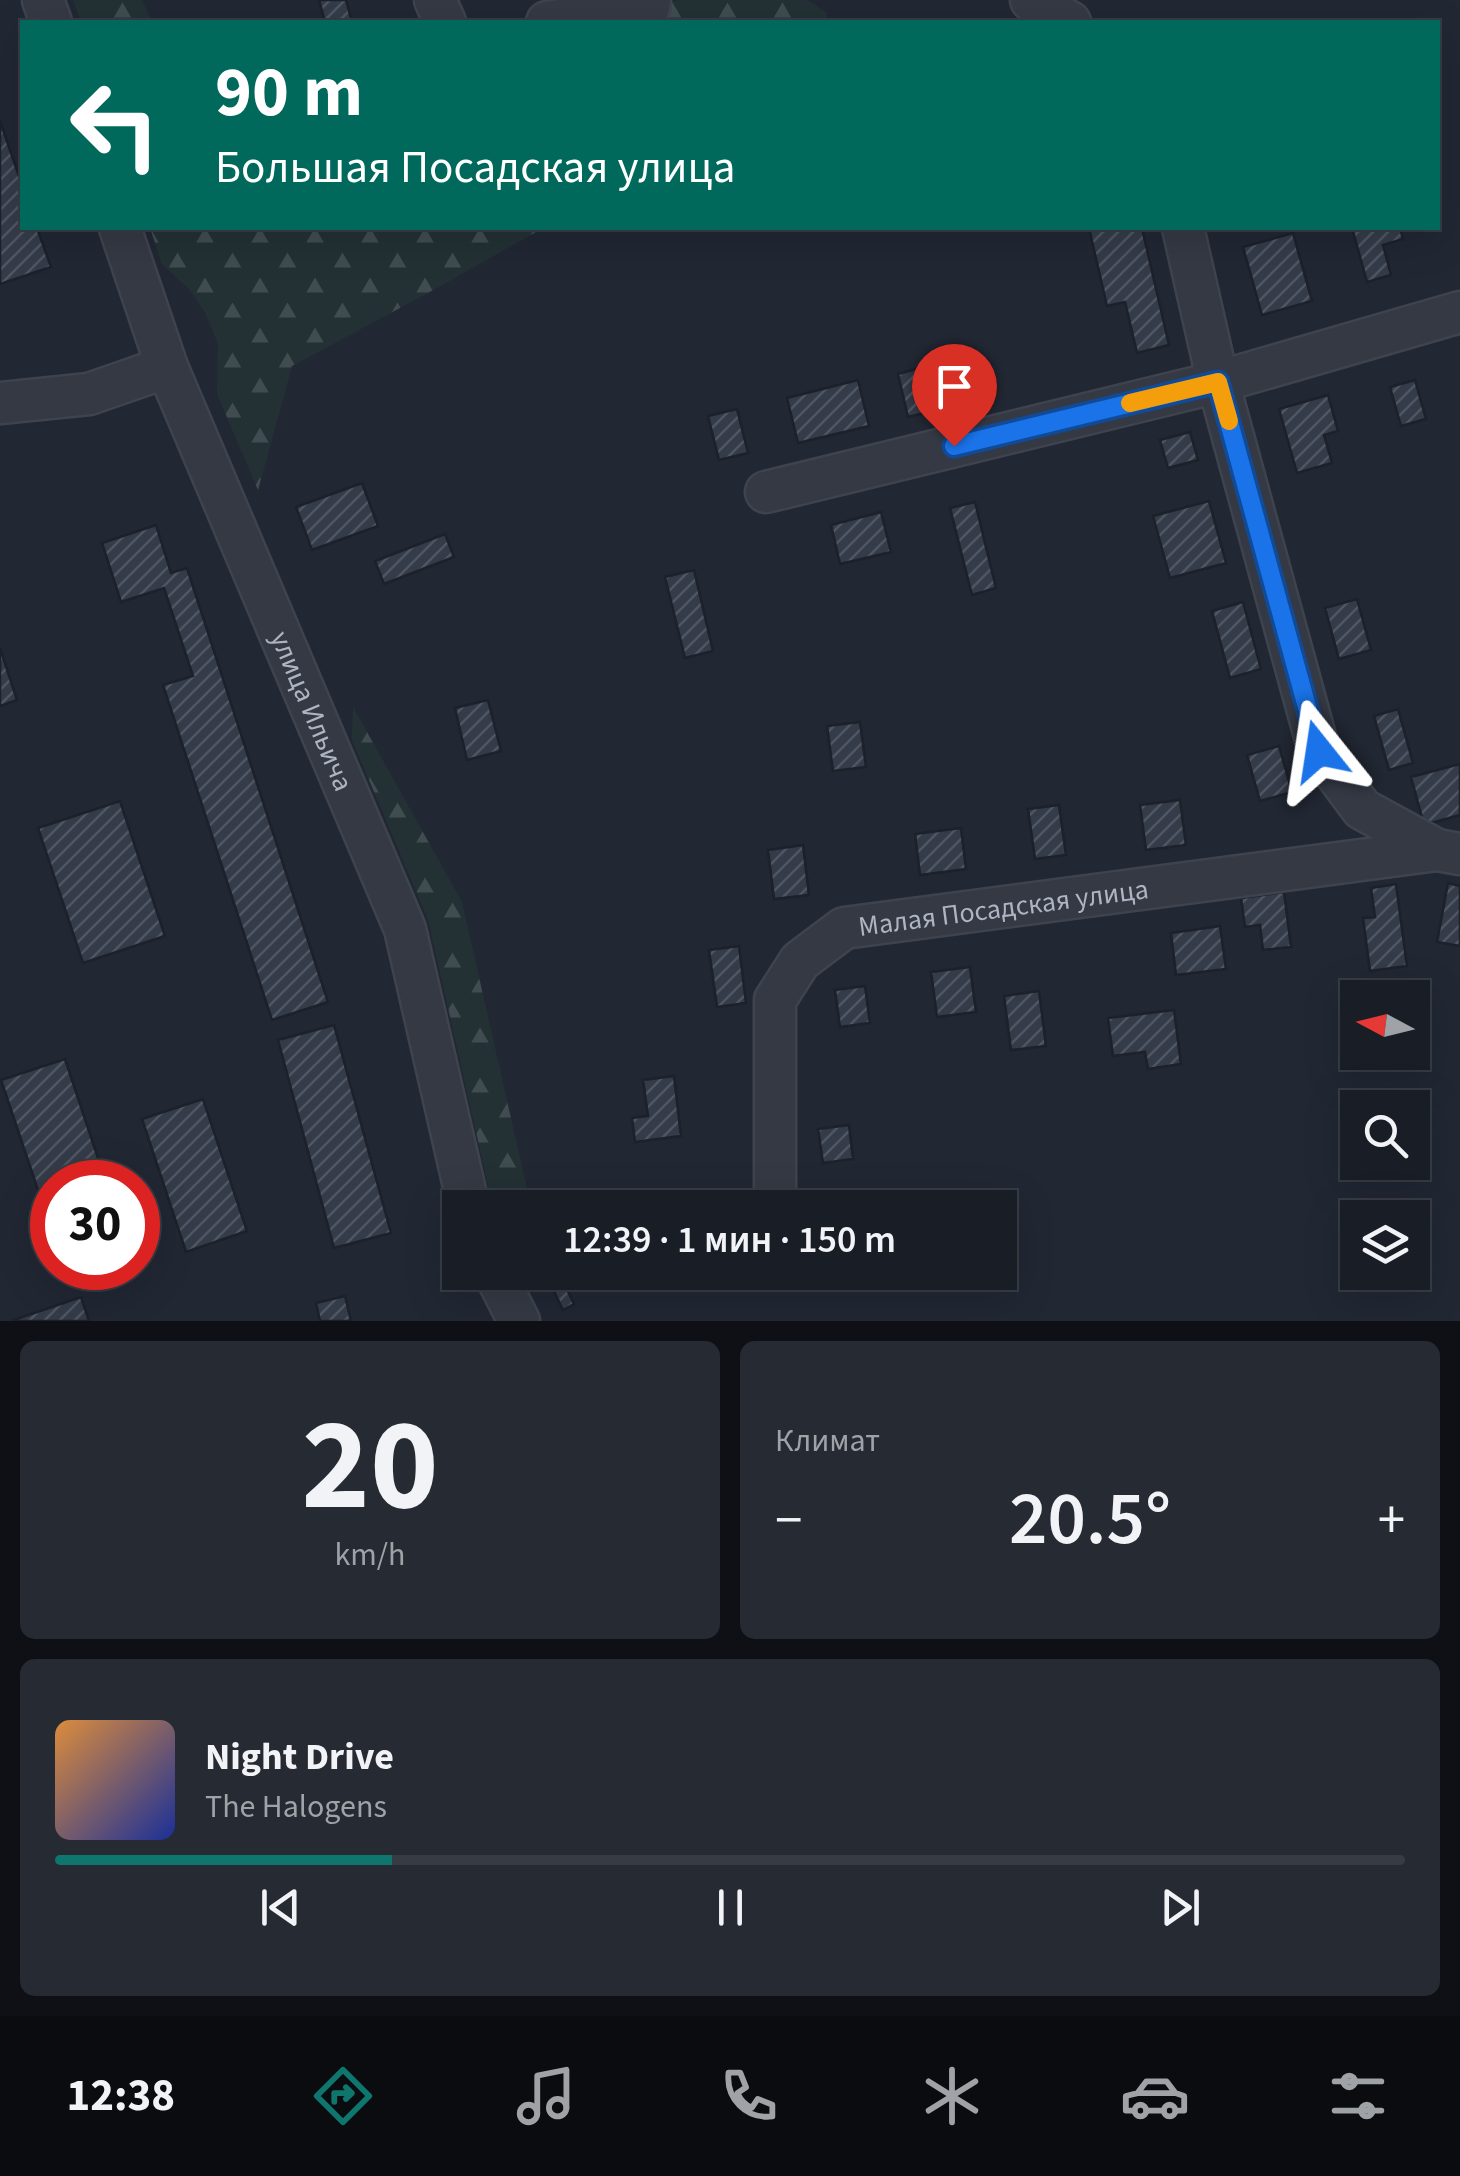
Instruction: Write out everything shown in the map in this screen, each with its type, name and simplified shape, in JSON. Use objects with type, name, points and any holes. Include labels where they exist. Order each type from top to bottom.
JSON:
[{"type":"street","points":[[561,20],[649,7],[650,0]]},
{"type":"street","points":[[1031,0],[1066,20]]},
{"type":"street","name":"улица Ильича","points":[[121,230],[167,367],[406,930],[464,1190]]},
{"type":"street","points":[[1182,230],[1218,382],[1319,751],[1362,809],[1448,852]]},
{"type":"street","points":[[766,492],[1218,382],[1460,312]]},
{"type":"street","points":[[0,403],[89,394],[167,367]]},
{"type":"street","name":"Малая Посадская улица","points":[[775,1190],[775,1000],[800,960],[844,928],[1448,852]]},
{"type":"street","points":[[503,1290],[518,1321]]},
{"type":"green space","points":[[73,0],[142,0],[151,20],[80,20]]},
{"type":"green space","points":[[680,0],[807,0],[827,13],[827,20],[559,20]]},
{"type":"green space","points":[[151,230],[539,230],[292,366],[258,490],[217,394],[218,344],[205,312],[189,289],[162,264]]},
{"type":"green space","points":[[353,707],[462,902],[527,1190],[489,1190],[428,919],[352,740]]},
{"type":"building","points":[[319,0],[346,0],[351,20],[324,20]]},
{"type":"building","points":[[0,121],[20,179],[20,230],[38,230],[51,267],[0,284]]},
{"type":"building","points":[[1089,230],[1142,230],[1169,345],[1137,353],[1125,302],[1107,306]]},
{"type":"building","points":[[1353,230],[1401,230],[1403,239],[1383,245],[1391,275],[1367,282]]},
{"type":"building","points":[[1293,233],[1312,301],[1262,315],[1243,247]]},
{"type":"building","points":[[935,364],[945,408],[908,417],[898,374]]},
{"type":"building","points":[[858,380],[869,426],[798,443],[787,398]]},
{"type":"building","points":[[1415,380],[1426,419],[1401,426],[1390,387]]},
{"type":"building","points":[[1328,395],[1338,431],[1324,435],[1332,463],[1297,473],[1279,409]]},
{"type":"building","points":[[737,409],[748,453],[719,460],[708,416]]},
{"type":"building","points":[[1190,432],[1198,460],[1168,468],[1160,440]]},
{"type":"building","points":[[362,483],[378,526],[312,550],[296,507]]},
{"type":"building","points":[[1209,501],[1226,563],[1170,578],[1153,516]]},
{"type":"building","points":[[975,502],[996,588],[972,595],[950,508]]},
{"type":"building","points":[[881,512],[891,552],[840,564],[831,525]]},
{"type":"building","points":[[156,525],[171,573],[187,568],[328,1002],[272,1020],[163,685],[193,676],[164,588],[121,602],[102,543]]},
{"type":"building","points":[[445,534],[454,557],[384,584],[375,561]]},
{"type":"building","points":[[694,570],[713,651],[685,658],[665,577]]},
{"type":"building","points":[[1357,599],[1371,650],[1339,659],[1325,608]]},
{"type":"building","points":[[1243,602],[1261,669],[1230,678],[1212,611]]},
{"type":"building","points":[[0,648],[17,700],[0,706]]},
{"type":"building","points":[[488,700],[501,751],[467,760],[455,708]]},
{"type":"building","points":[[1398,709],[1413,763],[1389,770],[1374,716]]},
{"type":"building","points":[[860,722],[866,767],[833,771],[827,726]]},
{"type":"building","points":[[1279,746],[1292,792],[1260,801],[1247,755]]},
{"type":"building","points":[[1460,764],[1460,815],[1424,825],[1411,777]]},
{"type":"building","points":[[1180,800],[1186,845],[1146,850],[1140,805]]},
{"type":"building","points":[[120,801],[165,936],[83,963],[38,828]]},
{"type":"building","points":[[1059,805],[1066,855],[1035,859],[1028,809]]},
{"type":"building","points":[[961,828],[966,869],[920,875],[915,834]]},
{"type":"building","points":[[803,845],[809,895],[774,899],[768,850]]},
{"type":"building","points":[[1448,883],[1460,886],[1460,946],[1437,942]]},
{"type":"building","points":[[1396,884],[1407,966],[1370,971],[1363,918],[1375,917],[1371,888]]},
{"type":"building","points":[[1284,892],[1291,947],[1263,950],[1260,925],[1245,927],[1241,898]]},
{"type":"building","points":[[1220,926],[1226,969],[1176,975],[1171,933]]},
{"type":"building","points":[[739,946],[746,1003],[717,1007],[709,950]]},
{"type":"building","points":[[970,967],[976,1012],[937,1017],[931,972]]},
{"type":"building","points":[[865,986],[870,1023],[840,1027],[835,990]]},
{"type":"building","points":[[1039,991],[1046,1046],[1011,1050],[1004,996]]},
{"type":"building","points":[[1174,1010],[1181,1064],[1148,1069],[1145,1052],[1113,1056],[1108,1018]]},
{"type":"building","points":[[334,1025],[391,1233],[334,1248],[278,1040]]},
{"type":"building","points":[[65,1059],[99,1160],[30,1160],[30,1166],[1,1080]]},
{"type":"building","points":[[674,1076],[681,1136],[635,1142],[632,1118],[648,1116],[643,1080]]},
{"type":"building","points":[[203,1099],[247,1231],[186,1252],[160,1173],[160,1160],[156,1160],[142,1119]]},
{"type":"building","points":[[849,1125],[853,1159],[823,1163],[818,1129]]},
{"type":"building","points":[[553,1290],[567,1290],[574,1304],[563,1310]]},
{"type":"building","points":[[345,1296],[351,1321],[320,1321],[316,1303]]},
{"type":"building","points":[[81,1297],[89,1321],[11,1321]]},
{"type":"slow traffic","points":[[1130,403],[1218,382],[1229,421]]},
{"type":"route","points":[[954,446],[1218,382],[1319,751]]}]
